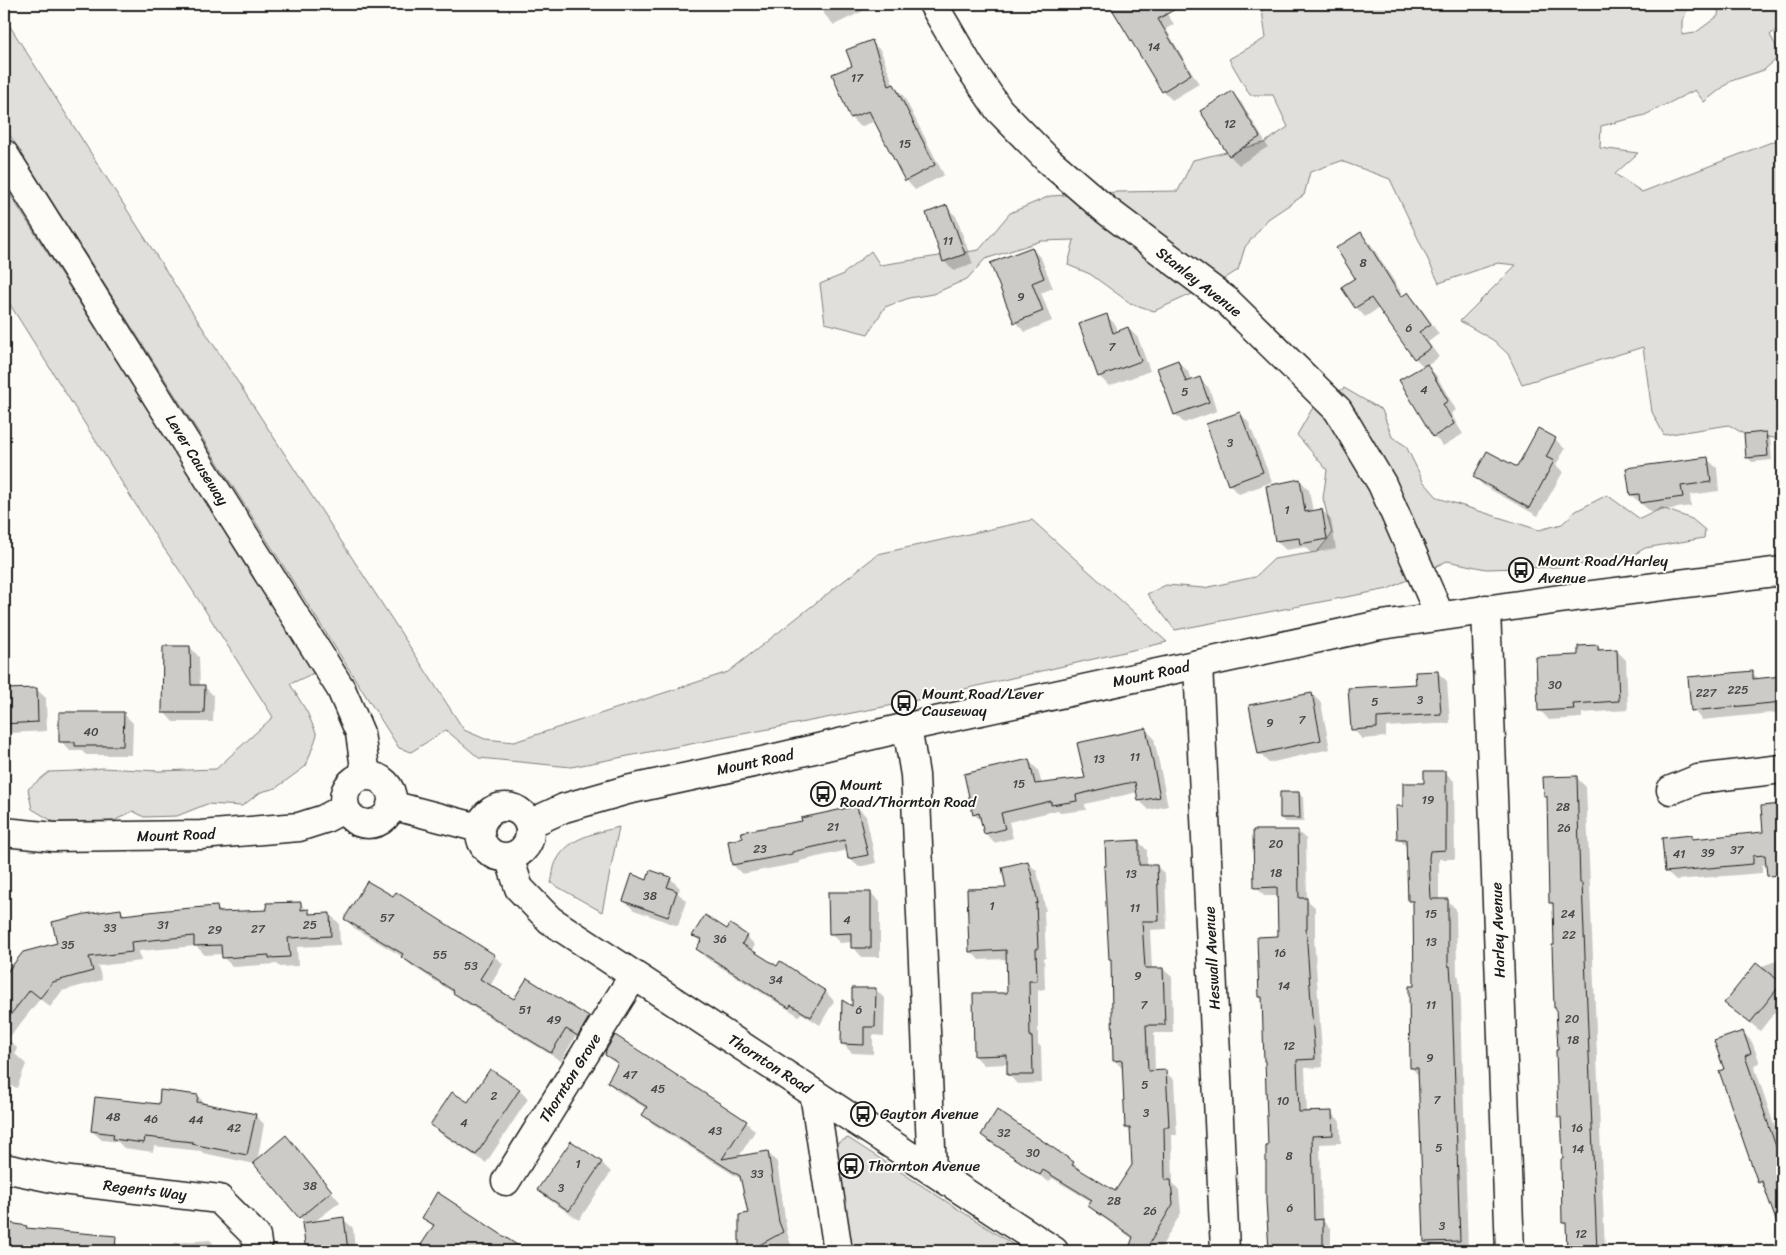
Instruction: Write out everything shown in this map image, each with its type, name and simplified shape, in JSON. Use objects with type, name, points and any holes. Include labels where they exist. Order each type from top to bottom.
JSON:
[{"type":"street","name":"Stanley Avenue","points":[[933,4],[969,66],[998,110],[1042,154],[1106,210],[1227,301],[1338,410],[1382,484],[1440,616]]},
{"type":"street","name":"Lever Causeway","points":[[4,154],[341,689],[360,733],[366,776]]},
{"type":"street","name":"Mount Road","points":[[529,824],[564,808],[626,790],[776,758],[907,727],[1376,626],[1486,609],[1782,571]]},
{"type":"street","name":"Harley Avenue","points":[[1486,609],[1510,1251]]},
{"type":"street","name":"Heswall Avenue","points":[[1198,664],[1225,1251]]},
{"type":"street","points":[[907,727],[915,775],[932,1171]]},
{"type":"street","points":[[1671,790],[1698,779],[1782,769]]},
{"type":"street","points":[[366,776],[381,779],[386,784],[392,798],[388,812],[383,818],[370,824],[355,820],[345,808],[343,801],[347,786],[359,777],[366,776]]},
{"type":"street","points":[[391,805],[479,828]]},
{"type":"street","points":[[502,807],[517,810],[525,817],[529,824],[530,833],[524,849],[518,854],[502,858],[493,855],[486,849],[481,840],[479,828],[482,820],[488,813],[502,807]]},
{"type":"street","name":"Mount Road","points":[[4,832],[54,837],[201,835],[299,826],[324,819],[345,808]]},
{"type":"street","name":"Thornton Road","points":[[509,857],[519,888],[550,920],[1054,1251]]},
{"type":"street","name":"Thornton Grove","points":[[506,1181],[634,974]]},
{"type":"street","points":[[814,1093],[838,1251]]},
{"type":"street","name":"Regents Way","points":[[4,1168],[62,1180],[219,1199],[256,1236],[258,1251]]},
{"type":"shaded area","points":[[1261,4],[1690,4],[1682,21],[1682,35],[1695,33],[1718,16],[1719,4],[1782,4],[1782,25],[1770,35],[1781,55],[1764,70],[1731,81],[1704,102],[1695,90],[1645,115],[1601,126],[1600,148],[1638,153],[1615,174],[1642,192],[1782,138],[1782,439],[1744,434],[1729,425],[1664,435],[1652,412],[1643,347],[1522,384],[1508,354],[1493,340],[1460,321],[1516,265],[1498,263],[1439,283],[1390,179],[1341,161],[1310,172],[1304,195],[1268,219],[1245,247],[1238,270],[1221,281],[1154,311],[1130,303],[1090,274],[1068,265],[1074,240],[1041,241],[985,259],[967,279],[933,294],[909,298],[885,307],[868,334],[825,323],[820,284],[842,275],[871,251],[880,265],[979,250],[1010,213],[1050,196],[1178,191],[1193,160],[1264,143],[1288,127],[1273,95],[1250,95],[1229,59],[1266,38]]},
{"type":"shaded area","points":[[4,17],[191,310],[464,730],[485,739],[514,742],[728,672],[878,554],[1032,520],[1167,642],[904,703],[571,767],[479,758],[446,730],[411,752],[399,748],[4,126]]},
{"type":"shaded area","points":[[4,185],[316,672],[290,684],[307,712],[317,735],[306,766],[276,788],[261,792],[242,806],[207,804],[177,816],[144,817],[133,811],[114,821],[54,822],[32,809],[28,789],[49,772],[102,768],[159,771],[216,769],[273,717],[182,574],[158,540],[4,295]]},
{"type":"shaded area","points":[[1344,388],[1382,410],[1392,437],[1406,446],[1423,481],[1438,498],[1539,530],[1562,524],[1576,511],[1607,495],[1640,519],[1662,508],[1692,519],[1705,530],[1704,538],[1645,548],[1625,560],[1557,567],[1486,569],[1447,561],[1388,589],[1175,630],[1147,594],[1166,585],[1204,588],[1255,577],[1274,559],[1317,552],[1332,534],[1323,498],[1327,470],[1297,435],[1312,409]]},
{"type":"shaded area","points":[[619,827],[602,912],[551,883],[556,862],[562,852],[569,846],[584,837]]},
{"type":"shaded area","points":[[848,1138],[1023,1251],[849,1251],[835,1144]]},
{"type":"building","points":[[1109,4],[1184,4],[1158,19],[1191,74],[1162,92]]},
{"type":"building","points":[[872,40],[889,86],[894,84],[935,165],[905,181],[869,111],[850,118],[832,74],[852,66],[846,50]]},
{"type":"building","points":[[1232,91],[1260,137],[1229,156],[1200,111]]},
{"type":"building","points":[[947,205],[965,254],[943,262],[926,213]]},
{"type":"building","points":[[1361,232],[1401,297],[1408,292],[1431,324],[1419,332],[1431,348],[1414,359],[1371,298],[1355,308],[1341,287],[1355,278],[1336,248]]},
{"type":"building","points":[[1032,247],[1044,278],[1032,283],[1043,311],[1014,323],[990,263]]},
{"type":"building","points":[[1107,314],[1113,333],[1128,327],[1141,361],[1098,377],[1079,324]]},
{"type":"building","points":[[1178,360],[1186,382],[1200,377],[1209,402],[1174,415],[1157,368]]},
{"type":"building","points":[[1427,364],[1448,401],[1443,404],[1454,424],[1433,437],[1399,380]]},
{"type":"building","points":[[1240,412],[1263,472],[1228,485],[1206,424]]},
{"type":"building","points":[[1538,428],[1556,438],[1546,457],[1554,461],[1529,508],[1473,477],[1487,451],[1517,467]]},
{"type":"building","points":[[1766,432],[1768,456],[1746,458],[1744,434]]},
{"type":"building","points":[[1708,457],[1711,482],[1681,486],[1683,497],[1640,503],[1639,494],[1630,495],[1626,468]]},
{"type":"building","points":[[1300,479],[1305,512],[1322,509],[1327,539],[1300,544],[1299,538],[1275,541],[1266,486]]},
{"type":"building","points":[[1598,645],[1598,650],[1617,649],[1619,701],[1573,704],[1574,709],[1538,711],[1536,657],[1578,655],[1578,646]]},
{"type":"building","points":[[163,646],[190,646],[191,685],[205,685],[204,713],[162,713]]},
{"type":"building","points":[[1438,671],[1441,714],[1377,718],[1377,728],[1351,730],[1348,688],[1416,684],[1415,672]]},
{"type":"building","points":[[1753,671],[1753,679],[1782,676],[1782,702],[1691,711],[1688,677]]},
{"type":"building","points":[[37,688],[38,722],[4,724],[4,689]]},
{"type":"building","points":[[1312,693],[1321,740],[1258,754],[1249,705]]},
{"type":"building","points":[[59,712],[124,712],[123,746],[75,746],[75,742],[59,742]]},
{"type":"building","points":[[1146,728],[1160,797],[1138,801],[1135,782],[1123,784],[1076,795],[1077,801],[1051,805],[1051,801],[1001,813],[1005,829],[984,834],[979,813],[973,815],[964,774],[1029,759],[1035,784],[1085,778],[1077,743]]},
{"type":"building","points":[[1424,771],[1446,771],[1446,850],[1430,851],[1429,858],[1431,899],[1448,899],[1448,966],[1450,966],[1452,994],[1460,1241],[1424,1242],[1418,1068],[1410,1068],[1409,986],[1414,986],[1413,901],[1408,901],[1406,839],[1397,839],[1396,806],[1403,806],[1403,783],[1424,783]]},
{"type":"building","points":[[1577,776],[1580,883],[1582,883],[1597,1251],[1567,1251],[1566,1223],[1562,1223],[1561,1159],[1563,1159],[1561,1117],[1558,1117],[1556,1050],[1558,1050],[1556,1008],[1554,1008],[1552,945],[1554,945],[1553,903],[1549,903],[1547,796],[1544,796],[1543,777]]},
{"type":"building","points":[[1280,792],[1299,792],[1300,818],[1280,818]]},
{"type":"building","points":[[1782,804],[1782,875],[1767,876],[1765,855],[1753,856],[1753,864],[1665,872],[1662,838],[1692,835],[1692,839],[1763,832],[1761,806]]},
{"type":"building","points":[[857,806],[868,855],[848,859],[845,840],[792,852],[792,854],[732,865],[728,841],[743,838],[741,832],[802,821],[801,818]]},
{"type":"building","points":[[1253,830],[1298,830],[1299,898],[1307,898],[1306,929],[1315,1059],[1297,1060],[1299,1112],[1332,1111],[1333,1135],[1312,1136],[1314,1220],[1323,1219],[1323,1251],[1269,1251],[1266,1200],[1266,1146],[1268,1146],[1265,1061],[1262,997],[1259,997],[1257,937],[1278,936],[1277,887],[1254,888]]},
{"type":"building","points":[[1139,840],[1139,865],[1157,865],[1159,921],[1142,921],[1145,968],[1163,968],[1165,1025],[1146,1025],[1148,1071],[1166,1070],[1169,1127],[1164,1127],[1165,1180],[1171,1180],[1173,1204],[1145,1251],[1128,1251],[1133,1237],[1088,1206],[1092,1200],[1043,1170],[1040,1175],[981,1135],[997,1110],[1074,1162],[1072,1165],[1115,1191],[1132,1165],[1130,1128],[1125,1128],[1122,1060],[1113,1061],[1111,959],[1109,959],[1104,866],[1106,866],[1105,842]]},
{"type":"building","points":[[1028,861],[1038,903],[1036,903],[1037,981],[1029,981],[1033,1075],[1007,1075],[1007,1055],[974,1056],[973,993],[1007,993],[1006,950],[969,952],[967,889],[1006,888],[1002,867]]},
{"type":"building","points":[[650,870],[671,877],[667,887],[677,891],[668,917],[623,901],[632,874],[647,880]]},
{"type":"building","points":[[367,881],[393,896],[396,892],[495,955],[480,979],[514,999],[527,978],[589,1017],[578,1036],[566,1029],[551,1053],[453,993],[454,991],[401,957],[403,954],[344,919]]},
{"type":"building","points":[[828,892],[871,892],[871,948],[851,948],[851,933],[829,934]]},
{"type":"building","points":[[301,902],[301,910],[309,909],[309,914],[330,913],[331,936],[288,938],[290,957],[269,958],[269,955],[222,958],[221,945],[194,946],[194,936],[131,942],[132,952],[89,957],[93,971],[53,982],[40,998],[30,990],[4,1023],[4,976],[23,952],[57,943],[52,922],[85,914],[121,909],[122,915],[217,906],[218,912],[267,910],[266,903]]},
{"type":"building","points":[[705,915],[727,929],[730,924],[747,935],[742,944],[777,966],[780,961],[826,991],[811,1017],[791,1005],[789,1008],[696,949],[702,939],[692,936]]},
{"type":"building","points":[[1756,963],[1782,983],[1750,1023],[1724,1003]]},
{"type":"building","points":[[852,988],[876,988],[875,1027],[864,1027],[864,1045],[841,1044],[842,1000],[852,1006]]},
{"type":"building","points":[[1743,1031],[1751,1053],[1745,1056],[1782,1164],[1782,1228],[1779,1229],[1762,1181],[1758,1183],[1719,1071],[1724,1069],[1714,1041]]},
{"type":"building","points":[[615,1035],[747,1121],[722,1159],[768,1151],[779,1222],[783,1232],[752,1249],[739,1249],[739,1215],[748,1213],[740,1176],[642,1115],[647,1107],[607,1082],[618,1063],[605,1055]]},
{"type":"building","points":[[490,1069],[520,1089],[476,1155],[430,1125],[452,1092],[468,1102]]},
{"type":"building","points":[[160,1090],[198,1095],[197,1102],[256,1114],[247,1155],[192,1144],[193,1142],[145,1137],[144,1143],[113,1139],[114,1134],[91,1131],[95,1097],[159,1104]]},
{"type":"building","points":[[286,1135],[332,1191],[299,1218],[253,1163]]},
{"type":"building","points":[[571,1141],[602,1162],[569,1211],[537,1190]]},
{"type":"building","points":[[437,1192],[526,1251],[417,1251],[434,1225],[422,1218]]},
{"type":"building","points":[[344,1217],[348,1251],[306,1251],[302,1223]]},
{"type":"building","points":[[4,1222],[27,1226],[26,1228],[116,1236],[115,1251],[4,1251]]},
{"type":"place","name":"Mount Road/Harley Avenue","points":[[1521,570]]},
{"type":"place","name":"Mount Road/Lever Causeway","points":[[904,703]]},
{"type":"place","name":"Mount Road/Thornton Road","points":[[823,794]]},
{"type":"place","name":"Gayton Avenue","points":[[863,1114]]},
{"type":"place","name":"Thornton Avenue","points":[[851,1166]]}]
